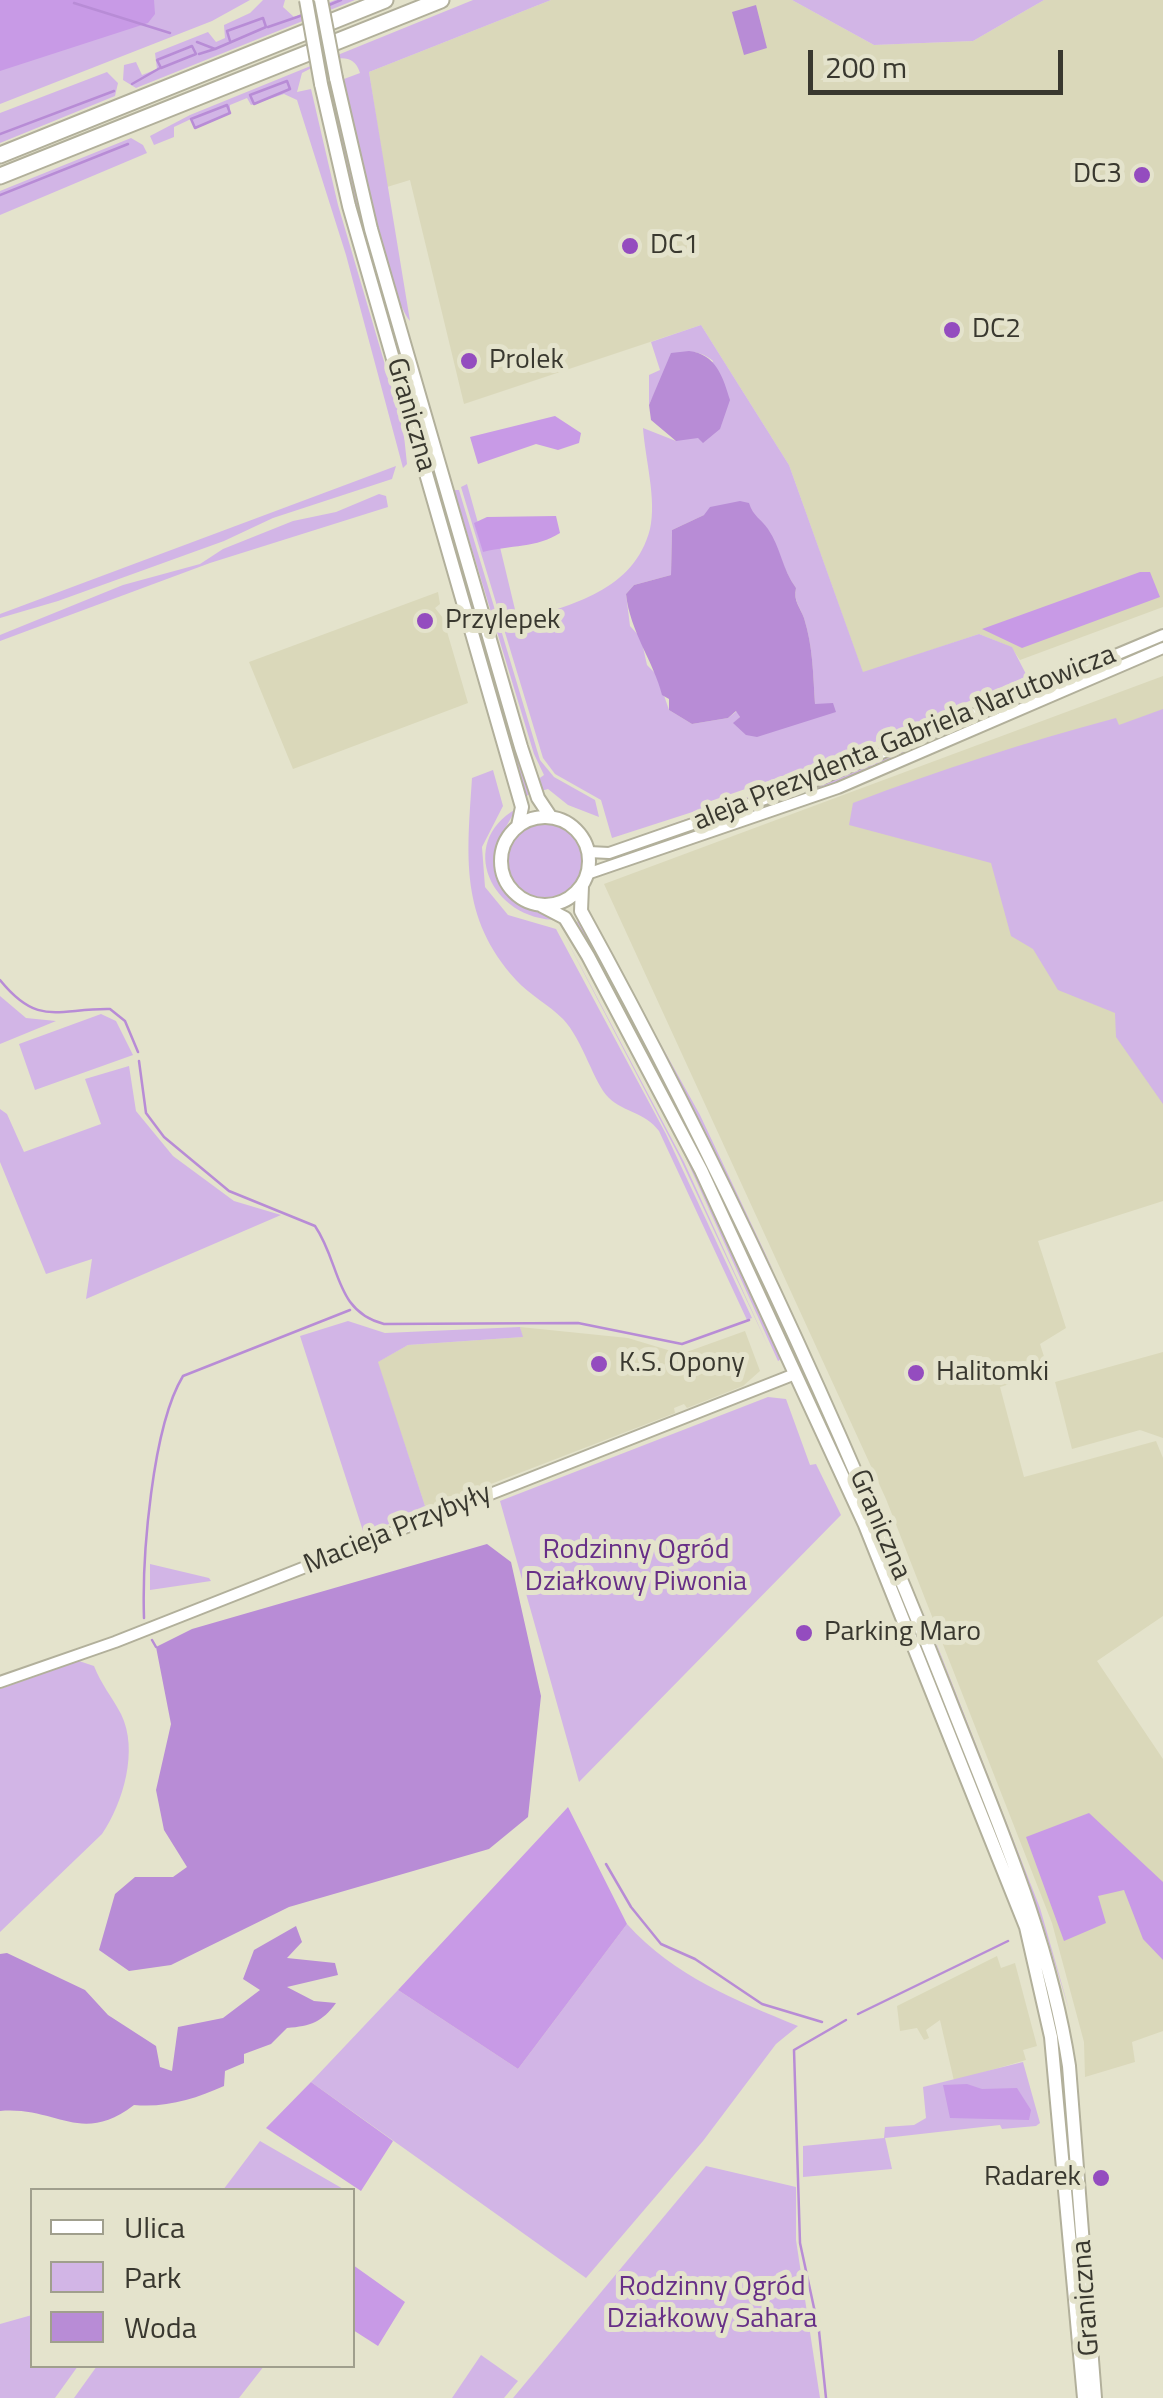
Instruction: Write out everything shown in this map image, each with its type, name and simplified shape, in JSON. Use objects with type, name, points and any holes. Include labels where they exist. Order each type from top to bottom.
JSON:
[{"type":"highway","points":[[0,154],[385,0]]},
{"type":"highway","points":[[0,176],[441,0]]},
{"type":"main road","name":"Graniczna","points":[[306,0],[349,206],[522,807],[518,826]]},
{"type":"main road","name":"Graniczna","points":[[321,0],[371,228],[521,746],[538,798],[550,816]]},
{"type":"main road","points":[[550,816],[579,832],[589,852],[584,880],[564,901],[542,906],[522,900],[504,878],[502,852],[518,826],[532,818],[550,816]]},
{"type":"main road","name":"Graniczna","points":[[584,880],[581,911],[708,1149],[872,1504],[1034,1916],[1061,2013],[1095,2398]]},
{"type":"main road","name":"Graniczna","points":[[542,906],[565,918],[701,1170],[898,1602],[1026,1927],[1051,2037],[1084,2398]]},
{"type":"street","name":"aleja Prezydenta Gabriela Narutowicza","points":[[589,852],[605,854],[808,784],[1163,635]]},
{"type":"street","name":"aleja Prezydenta Gabriela Narutowicza","points":[[584,880],[838,788],[1163,648]]},
{"type":"street","name":"Macieja Przybyły","points":[[0,1682],[114,1642],[795,1374]]},
{"type":"street","points":[[1064,2199],[1080,2198]]},
{"type":"shaded area","points":[[0,0],[154,0],[155,14],[148,23],[0,71]]},
{"type":"shaded area","points":[[551,0],[792,0],[874,45],[973,41],[1044,0],[1163,0],[1163,607],[1020,660],[1011,647],[979,634],[863,673],[789,465],[701,325],[464,404],[410,180],[387,187],[369,72]]},
{"type":"shaded area","points":[[555,416],[581,433],[579,443],[558,450],[536,444],[478,464],[470,437]]},
{"type":"shaded area","points":[[556,516],[560,533],[551,538],[483,552],[474,523],[487,517]]},
{"type":"shaded area","points":[[1140,572],[1150,572],[1160,597],[1022,648],[982,629]]},
{"type":"shaded area","points":[[438,592],[440,604],[435,608],[443,618],[468,703],[293,769],[249,662]]},
{"type":"shaded area","points":[[1163,676],[1163,1201],[1038,1241],[1066,1328],[1040,1344],[1049,1372],[1000,1387],[1024,1477],[1156,1441],[1163,1458],[1163,1616],[1097,1661],[1163,1759],[1163,2031],[1132,2042],[1135,2062],[1085,2077],[1084,2042],[1052,1923],[886,1499],[604,884]]},
{"type":"shaded area","points":[[520,1327],[628,1338],[681,1354],[745,1331],[760,1371],[743,1386],[687,1408],[684,1404],[674,1408],[675,1413],[426,1509],[377,1362],[408,1345],[522,1337]]},
{"type":"shaded area","points":[[1163,1352],[1163,1438],[1140,1430],[1072,1449],[1055,1382]]},
{"type":"shaded area","points":[[568,1807],[627,1924],[518,2069],[398,1990]]},
{"type":"shaded area","points":[[1089,1813],[1163,1882],[1163,1960],[1143,1939],[1124,1890],[1098,1896],[1106,1923],[1064,1941],[1026,1837]]},
{"type":"shaded area","points":[[997,1956],[1001,1968],[1015,1963],[1037,2046],[1023,2050],[1026,2060],[954,2081],[940,2020],[926,2030],[929,2038],[924,2040],[917,2028],[900,2031],[897,2006]]},
{"type":"shaded area","points":[[311,2082],[393,2141],[361,2191],[266,2128]]},
{"type":"shaded area","points":[[967,2084],[982,2089],[1017,2088],[1031,2110],[1029,2120],[950,2118],[943,2085]]},
{"type":"shaded area","points":[[355,2266],[405,2302],[378,2346],[355,2331]]},
{"type":"green space","points":[[0,0],[250,0],[212,21],[0,104]]},
{"type":"green space","points":[[263,0],[285,0],[283,7],[294,17],[335,0],[355,0],[136,88],[123,80],[124,65],[136,62],[142,75],[157,69],[155,53],[208,32],[216,42],[225,38],[224,25],[250,13]]},
{"type":"green space","points":[[473,0],[551,0],[369,72],[410,321],[400,303],[381,243],[344,79],[360,73],[350,60],[335,59],[302,73],[297,92],[311,89],[338,205],[403,426],[407,464],[403,468],[346,255],[297,100],[284,94],[251,105],[247,98],[230,105],[230,113],[195,128],[191,119],[174,127],[174,137],[154,145],[150,136],[190,115]]},
{"type":"green space","points":[[792,0],[1044,0],[973,41],[874,45]]},
{"type":"green space","points":[[107,72],[118,83],[115,96],[0,143],[0,113]]},
{"type":"green space","points":[[332,85],[363,217],[441,484],[436,485],[354,203],[327,86]]},
{"type":"green space","points":[[131,138],[143,145],[147,153],[0,215],[0,191]]},
{"type":"green space","points":[[701,325],[789,465],[863,672],[979,634],[1012,647],[1027,676],[854,751],[708,802],[711,806],[612,838],[601,800],[555,774],[543,758],[461,487],[467,484],[478,523],[493,518],[518,622],[579,601],[615,581],[642,550],[650,529],[651,492],[643,428],[676,441],[713,361],[690,352],[681,356],[666,372],[649,405],[649,375],[660,370],[651,342]],"holes":[[[752,513],[769,532],[796,588],[809,639],[815,704],[822,706],[734,723],[740,717],[737,711],[728,718],[692,724],[669,710],[657,675],[647,665],[641,638],[630,626],[626,594],[634,585],[671,575],[672,530],[704,515]]]},
{"type":"green space","points":[[396,466],[392,479],[273,518],[224,541],[58,601],[0,618],[0,614]]},
{"type":"green space","points":[[454,490],[459,490],[540,760],[554,777],[595,800],[599,817],[568,805],[548,789],[541,791],[537,780],[544,775],[534,754]]},
{"type":"green space","points":[[443,493],[529,795],[525,796],[439,495]]},
{"type":"green space","points":[[379,494],[386,496],[388,507],[210,563],[0,641],[0,635],[123,585],[200,564],[223,549],[293,521],[336,512]]},
{"type":"green space","points":[[1109,661],[827,786],[613,860],[825,783]]},
{"type":"green space","points":[[1163,709],[1163,1104],[1116,1037],[1115,1013],[1058,990],[1033,949],[1011,936],[991,863],[849,825],[853,803],[885,791],[1049,737],[1116,718],[1119,725]]},
{"type":"green space","points":[[927,725],[788,786],[611,846],[784,784]]},
{"type":"green space","points":[[493,770],[503,806],[482,847],[485,887],[508,915],[556,929],[666,1134],[752,1318],[747,1320],[659,1131],[648,1120],[609,1098],[570,1028],[516,980],[484,933],[471,885],[470,806],[472,778]]},
{"type":"green space","points":[[516,809],[497,843],[498,881],[515,903],[561,920],[537,917],[516,908],[500,895],[490,878],[485,860],[488,841],[498,824]]},
{"type":"green space","points":[[546,823],[573,834],[584,861],[573,888],[546,899],[519,888],[508,861],[519,834]]},
{"type":"green space","points":[[589,915],[700,1115],[774,1272]]},
{"type":"green space","points":[[580,920],[685,1116],[796,1352],[792,1354],[696,1147],[577,922]]},
{"type":"green space","points":[[566,928],[654,1090],[783,1358],[778,1361],[684,1154]]},
{"type":"green space","points":[[562,931],[684,1162],[769,1348],[679,1156]]},
{"type":"green space","points":[[0,996],[26,1018],[56,1021],[0,1044]]},
{"type":"green space","points":[[101,1014],[116,1021],[133,1055],[35,1090],[19,1044]]},
{"type":"green space","points":[[129,1066],[136,1111],[173,1156],[234,1201],[281,1215],[86,1299],[92,1259],[46,1274],[0,1162],[0,1109],[7,1114],[24,1152],[101,1124],[85,1079]]},
{"type":"green space","points":[[348,1321],[385,1333],[520,1327],[523,1337],[408,1345],[378,1362],[426,1509],[364,1534],[300,1336]]},
{"type":"green space","name":"Rodzinny Ogród Działkowy Piwonia","points":[[768,1397],[786,1399],[810,1465],[816,1464],[841,1515],[579,1782],[500,1501]]},
{"type":"green space","points":[[150,1564],[209,1578],[211,1581],[150,1590]]},
{"type":"green space","points":[[921,1604],[1040,1908],[1070,2013],[1043,1924]]},
{"type":"green space","points":[[79,1661],[94,1666],[126,1728],[128,1760],[122,1792],[102,1834],[0,1932],[0,1689]]},
{"type":"green space","points":[[627,1924],[685,1972],[798,2026],[776,2044],[703,2141],[586,2278],[311,2082],[398,1990],[518,2069]]},
{"type":"green space","points":[[1023,2062],[1040,2123],[1036,2126],[1002,2129],[1000,2125],[885,2138],[892,2169],[803,2177],[803,2146],[884,2138],[885,2127],[914,2125],[926,2118],[923,2087]]},
{"type":"green space","points":[[260,2141],[342,2188],[225,2188]]},
{"type":"green space","name":"Rodzinny Ogród Działkowy Sahara","points":[[706,2166],[796,2187],[796,2240],[820,2398],[513,2398]]},
{"type":"green space","points":[[30,2316],[30,2368],[77,2368],[55,2398],[0,2398],[0,2324]]},
{"type":"green space","points":[[481,2355],[518,2381],[504,2398],[452,2398]]},
{"type":"green space","points":[[96,2368],[262,2368],[239,2398],[74,2398]]},
{"type":"water","points":[[756,5],[767,48],[744,55],[732,12]]},
{"type":"water","points":[[689,351],[712,362],[730,400],[720,429],[703,443],[698,438],[676,441],[651,420],[649,405],[671,353]]},
{"type":"water","points":[[749,503],[768,529],[796,588],[809,639],[815,704],[833,703],[836,712],[757,737],[746,735],[733,723],[740,717],[736,711],[728,718],[692,724],[669,710],[669,699],[662,695],[632,621],[626,594],[634,585],[671,575],[672,530],[704,515],[710,507]]},
{"type":"water","points":[[487,1544],[511,1562],[541,1696],[528,1817],[489,1849],[289,1907],[171,1965],[129,1971],[99,1950],[115,1894],[135,1877],[173,1877],[187,1867],[164,1830],[156,1790],[171,1724],[156,1647],[192,1629]]},
{"type":"water","points":[[296,1926],[302,1942],[287,1958],[335,1963],[338,1975],[287,1987],[314,2001],[336,2003],[315,2022],[287,2028],[271,2044],[244,2054],[244,2063],[225,2071],[224,2086],[180,2102],[134,2105],[98,2123],[0,2111],[0,1954],[7,1953],[85,1990],[108,2015],[156,2046],[160,2067],[172,2071],[178,2027],[223,2018],[260,1990],[243,1979],[254,1950]]},
{"type":"waterway","points":[[329,5],[341,0]]},
{"type":"waterway","points":[[74,3],[170,33]]},
{"type":"waterway","points":[[268,27],[303,15]]},
{"type":"waterway","points":[[215,49],[266,27],[263,18],[227,31],[230,41]]},
{"type":"waterway","points":[[197,42],[215,49],[199,54]]},
{"type":"waterway","points":[[192,46],[196,54],[161,68],[157,60],[192,46]]},
{"type":"waterway","points":[[132,84],[160,68]]},
{"type":"waterway","points":[[287,81],[290,89],[254,104],[250,95],[287,81]]},
{"type":"waterway","points":[[0,134],[114,91]]},
{"type":"waterway","points":[[227,105],[230,113],[195,128],[191,119],[227,105]]},
{"type":"waterway","points":[[0,195],[128,144]]},
{"type":"waterway","points":[[0,980],[26,1005],[38,1010],[110,1009],[125,1021],[138,1052]]},
{"type":"waterway","points":[[139,1061],[146,1113],[164,1137],[229,1191],[315,1226],[347,1297],[368,1318],[384,1324],[578,1323],[682,1344],[749,1320]]},
{"type":"waterway","points":[[144,1618],[151,1493],[164,1427],[183,1376],[350,1310]]},
{"type":"waterway","points":[[152,1640],[156,1647]]},
{"type":"waterway","points":[[606,1864],[631,1907],[661,1944],[695,1959],[762,2004],[822,2022]]},
{"type":"waterway","points":[[858,2014],[1008,1941]]},
{"type":"waterway","points":[[826,2398],[819,2331],[800,2243],[794,2050],[846,2020]]},
{"type":"place","name":"DC3","points":[[1142,175]]},
{"type":"place","name":"DC1","points":[[630,246]]},
{"type":"place","name":"DC2","points":[[952,330]]},
{"type":"place","name":"Prolek","points":[[469,361]]},
{"type":"place","name":"Przylepek","points":[[425,621]]},
{"type":"place","name":"K.S. Opony","points":[[599,1364]]},
{"type":"place","name":"Halitomki","points":[[916,1373]]},
{"type":"place","name":"Parking Maro","points":[[804,1633]]},
{"type":"place","name":"Radarek","points":[[1101,2178]]}]
